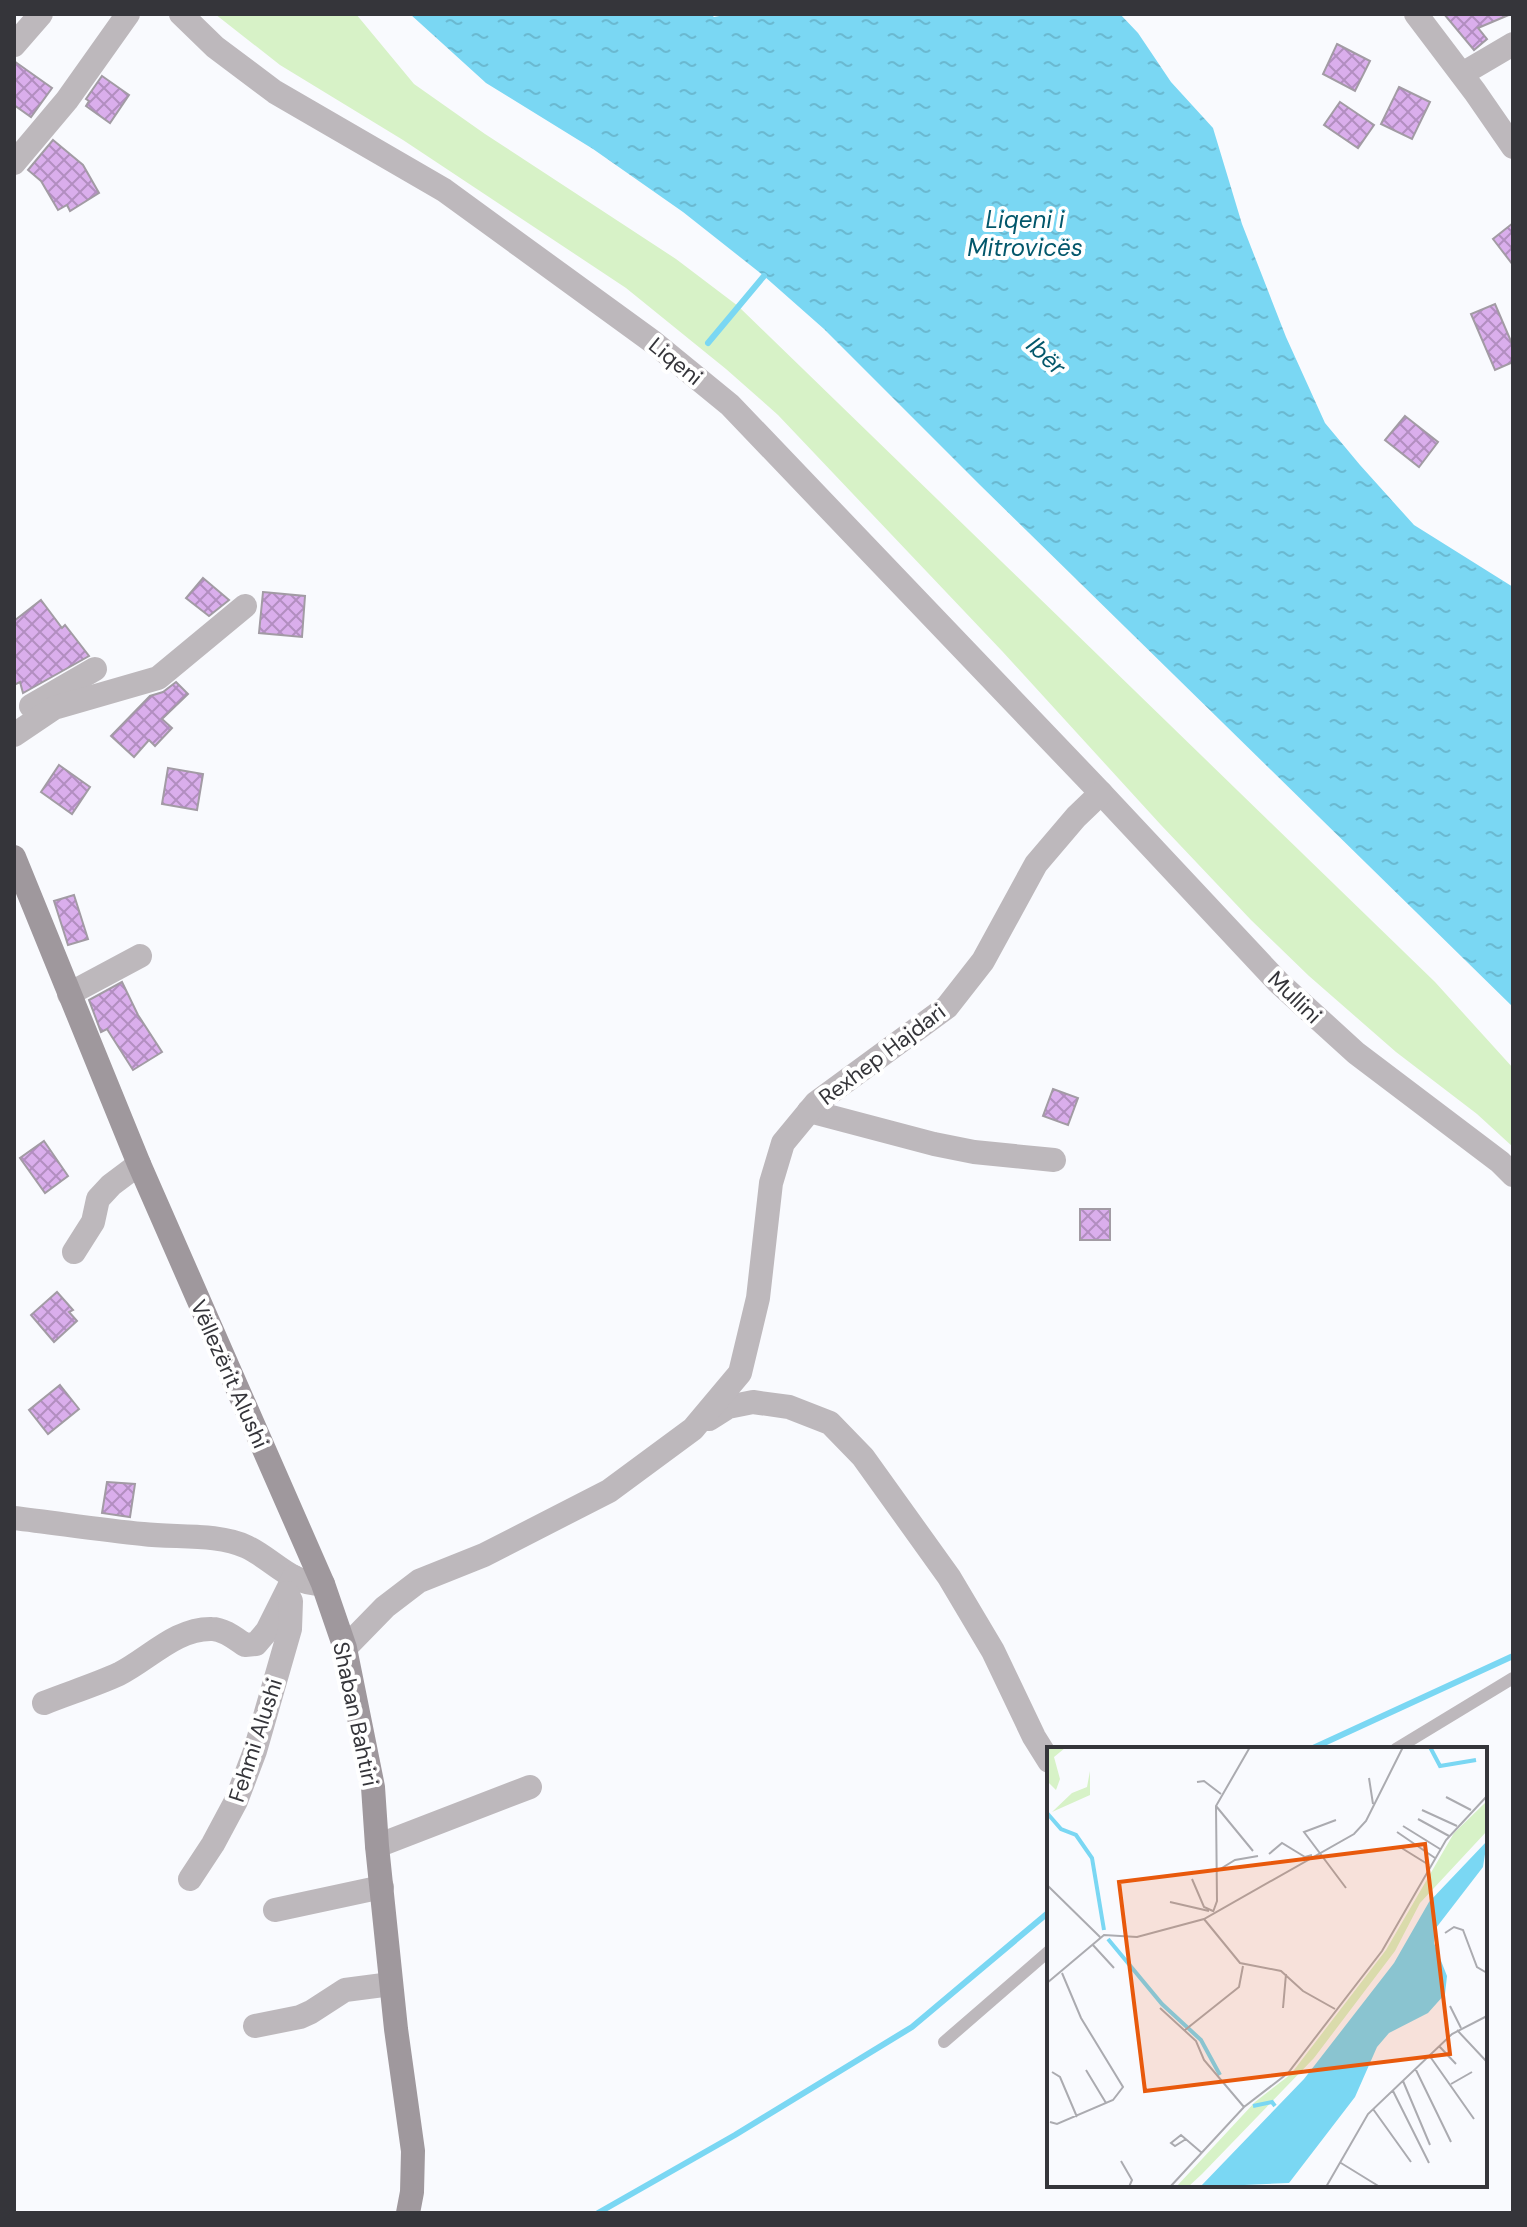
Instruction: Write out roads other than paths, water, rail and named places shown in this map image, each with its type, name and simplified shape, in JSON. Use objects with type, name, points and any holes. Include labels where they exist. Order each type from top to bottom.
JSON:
[{"type":"main road","name":"Vëllezërit Alushi","points":[[14,857],[139,1164],[323,1584]]},
{"type":"main road","name":"Shaban Bahtiri","points":[[323,1584],[345,1648],[373,1787],[391,1984],[413,2151],[408,2213]]},
{"type":"street","points":[[14,45],[41,14]]},
{"type":"street","points":[[14,163],[67,100],[128,14]]},
{"type":"street","name":"Liqeni","points":[[181,14],[215,47],[275,92],[444,190],[653,342],[730,405],[1101,793]]},
{"type":"street","points":[[1416,14],[1513,147]]},
{"type":"street","points":[[1462,74],[1513,44]]},
{"type":"street","points":[[14,735],[54,708],[158,678],[245,606]]},
{"type":"street","points":[[14,716],[95,669]]},
{"type":"street","name":"Rexhep Hajdari","points":[[693,1429],[740,1373],[758,1298],[771,1183],[783,1143],[816,1103],[947,1007],[983,961],[1036,864],[1101,793]]},
{"type":"street","name":"Mullini","points":[[1101,793],[1278,982],[1324,1025],[1513,1175]]},
{"type":"street","points":[[69,994],[140,956]]},
{"type":"street","points":[[809,1111],[934,1144],[974,1152],[1054,1160]]},
{"type":"street","points":[[74,1252],[93,1222],[98,1199],[139,1164]]},
{"type":"street","name":"Rexhep Hajdari","points":[[345,1648],[385,1607],[419,1581],[484,1555],[609,1491],[728,1407],[753,1402],[789,1407],[830,1423],[863,1457],[949,1577],[993,1651],[1047,1758]]},
{"type":"street","points":[[14,1518],[143,1534],[227,1540],[248,1547],[290,1585],[323,1584]]},
{"type":"street","name":"Fehmi Alushi","points":[[44,1703],[120,1673],[162,1645],[197,1631],[214,1629],[245,1645],[256,1644],[267,1631],[290,1585]]},
{"type":"street","name":"Fehmi Alushi","points":[[190,1879],[229,1814],[255,1751],[290,1629],[290,1585]]},
{"type":"street","points":[[377,1846],[530,1787]]},
{"type":"street","points":[[275,1910],[382,1887]]},
{"type":"street","points":[[255,2026],[300,2017],[345,1990],[391,1984]]},
{"type":"lane","points":[[1399,1747],[1513,1678]]},
{"type":"lane","points":[[944,2042],[1047,1953]]},
{"type":"water","name":"Liqeni i Mitrovicës","points":[[410,14],[711,14],[714,17],[730,14],[1120,14],[1138,33],[1171,82],[1213,128],[1242,224],[1286,337],[1325,423],[1414,525],[1513,587],[1513,1007],[824,329],[764,276],[683,212],[593,149],[486,83]]},
{"type":"waterway","points":[[708,343],[764,276]]},
{"type":"waterway","points":[[1315,1747],[1513,1656]]},
{"type":"waterway","points":[[598,2213],[735,2135],[912,2027],[1047,1914]]},
{"type":"water label","name":"Ibër","points":[[1046,356]]}]
